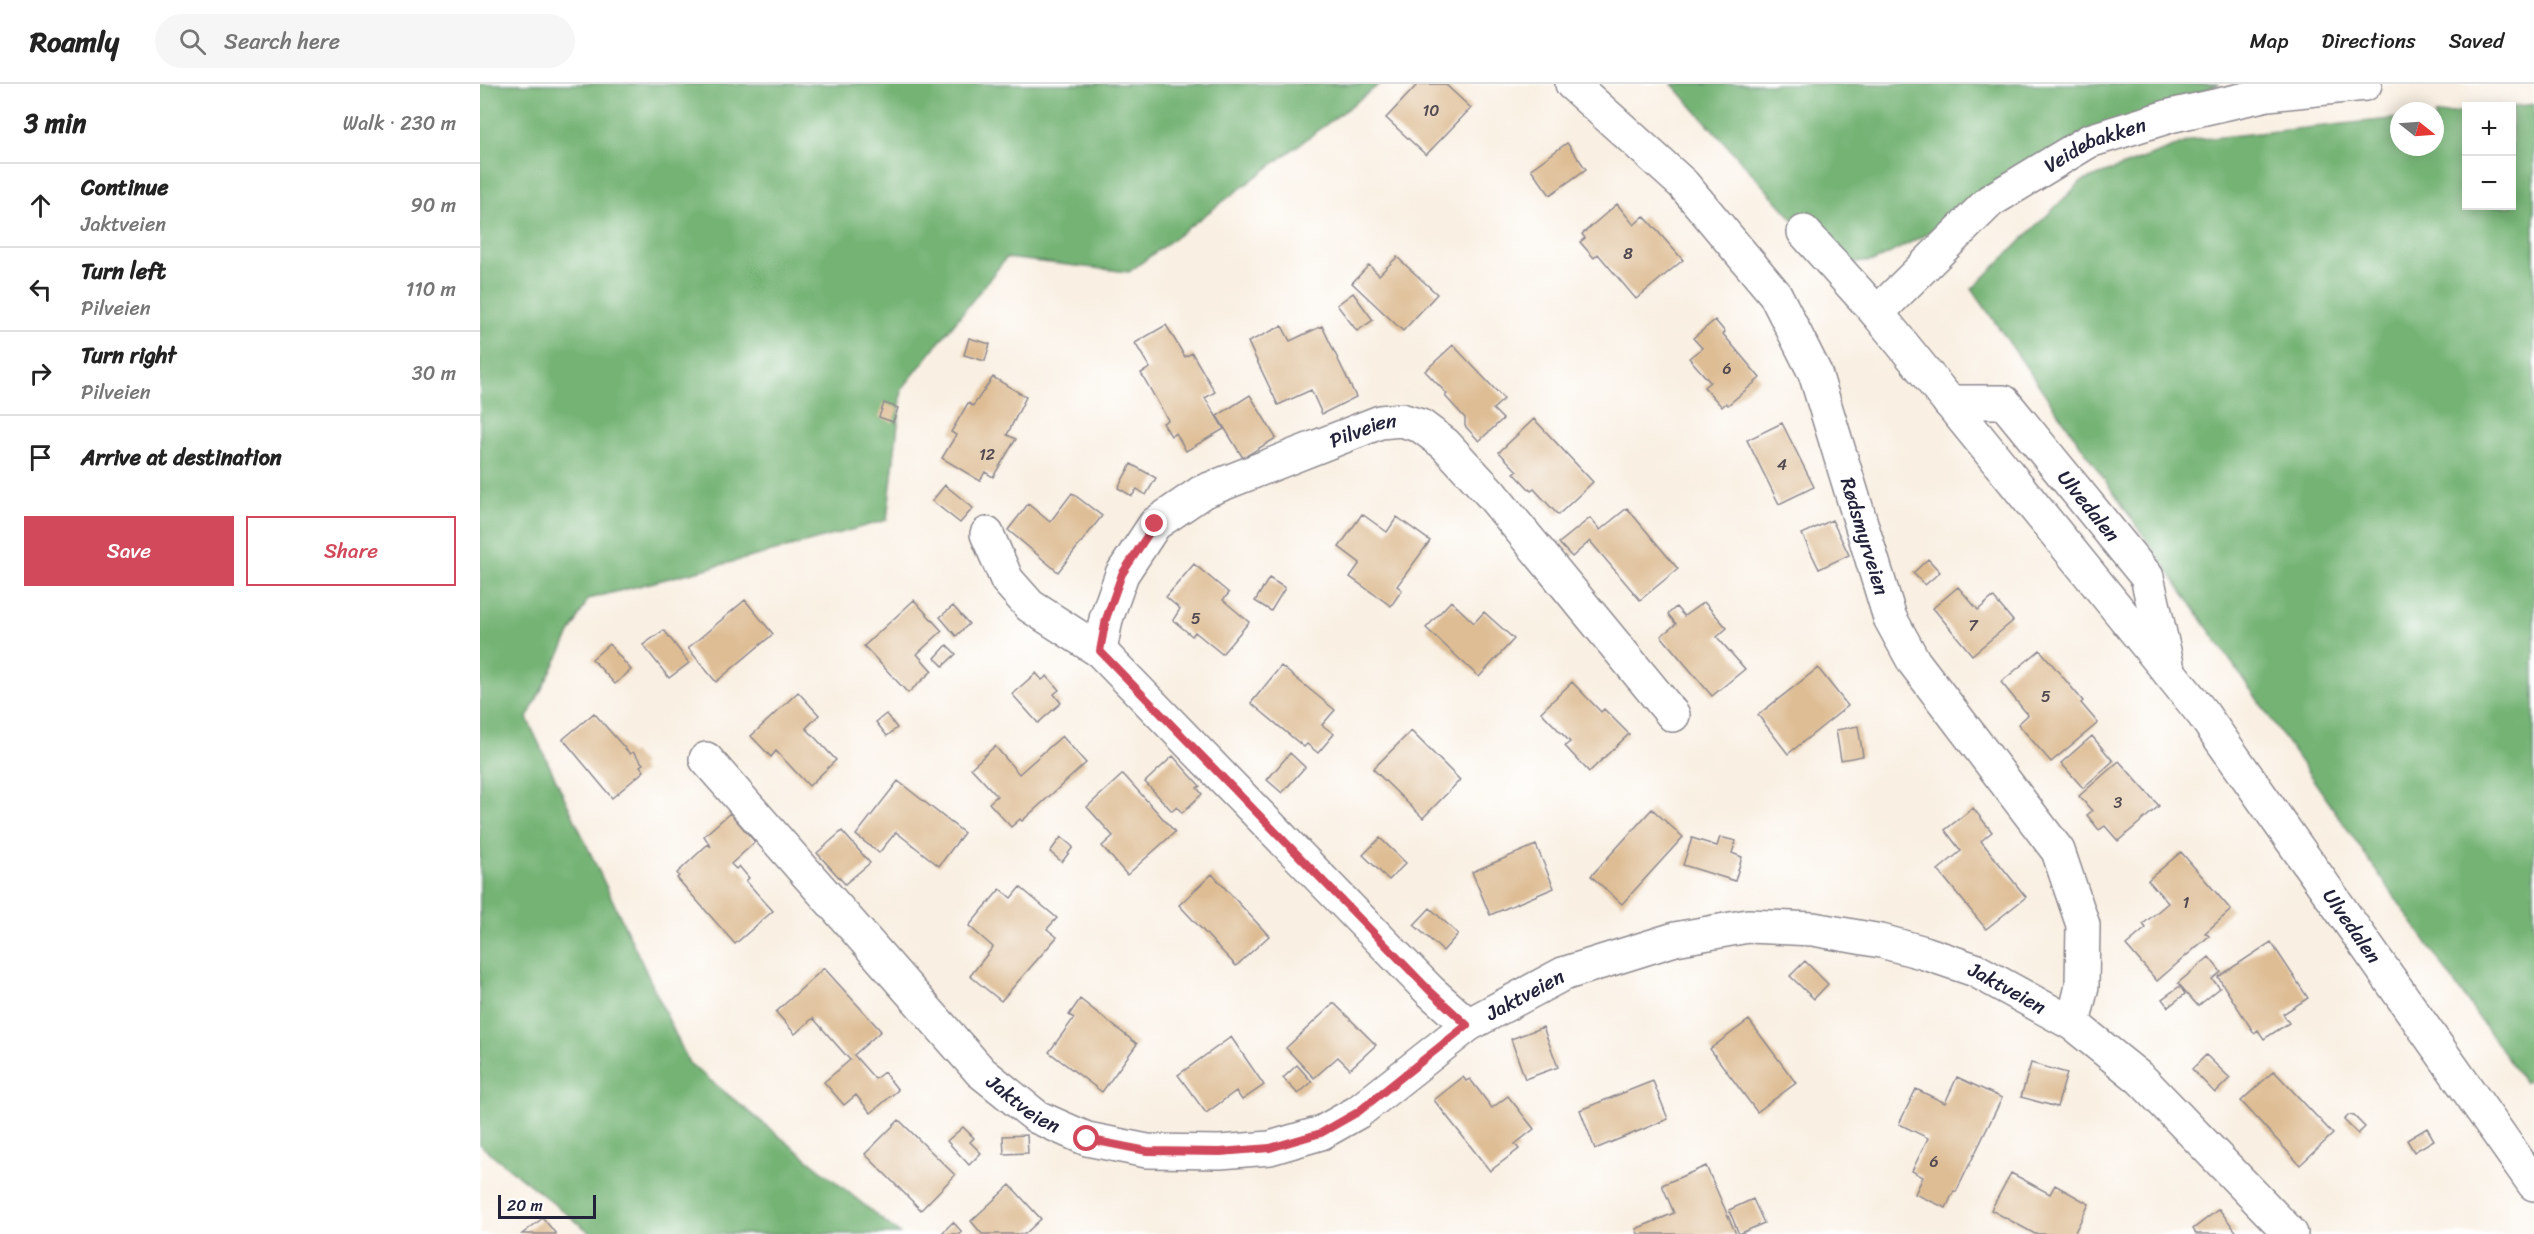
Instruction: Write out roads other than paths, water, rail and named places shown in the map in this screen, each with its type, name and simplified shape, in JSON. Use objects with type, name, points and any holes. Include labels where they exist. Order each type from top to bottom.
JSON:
[{"type":"street","name":"Rødsmyrveien","points":[[1572,84],[1683,184],[1775,294],[1815,373],[1868,538],[1890,618],[1914,662],[2058,851],[2083,925],[2082,986],[2073,1024]]},
{"type":"street","name":"Veidebakken","points":[[1877,313],[1990,201],[2089,141],[2170,116],[2268,94],[2365,84]]},
{"type":"street","name":"Ulvedalen","points":[[1804,232],[1877,313],[2203,714],[2534,1184]]},
{"type":"street","name":"Ulvedalen","points":[[1949,402],[2004,402],[2147,577],[2168,671]]},
{"type":"street","name":"Pilveien","points":[[1100,651],[1106,619],[1122,574],[1155,524],[1202,492],[1380,422],[1401,420],[1421,426],[1452,452],[1491,494],[1673,715]]},
{"type":"street","points":[[987,534],[1007,580],[1030,606],[1100,651],[1430,991],[1467,1025]]},
{"type":"street","name":"Jaktveien","points":[[706,759],[981,1072],[1037,1117],[1087,1139],[1147,1151],[1220,1152],[1270,1148],[1321,1133],[1358,1112],[1467,1025],[1563,974],[1675,939],[1748,926],[1814,929],[1881,941],[1975,970],[2073,1024],[2141,1078],[2291,1234]]}]
